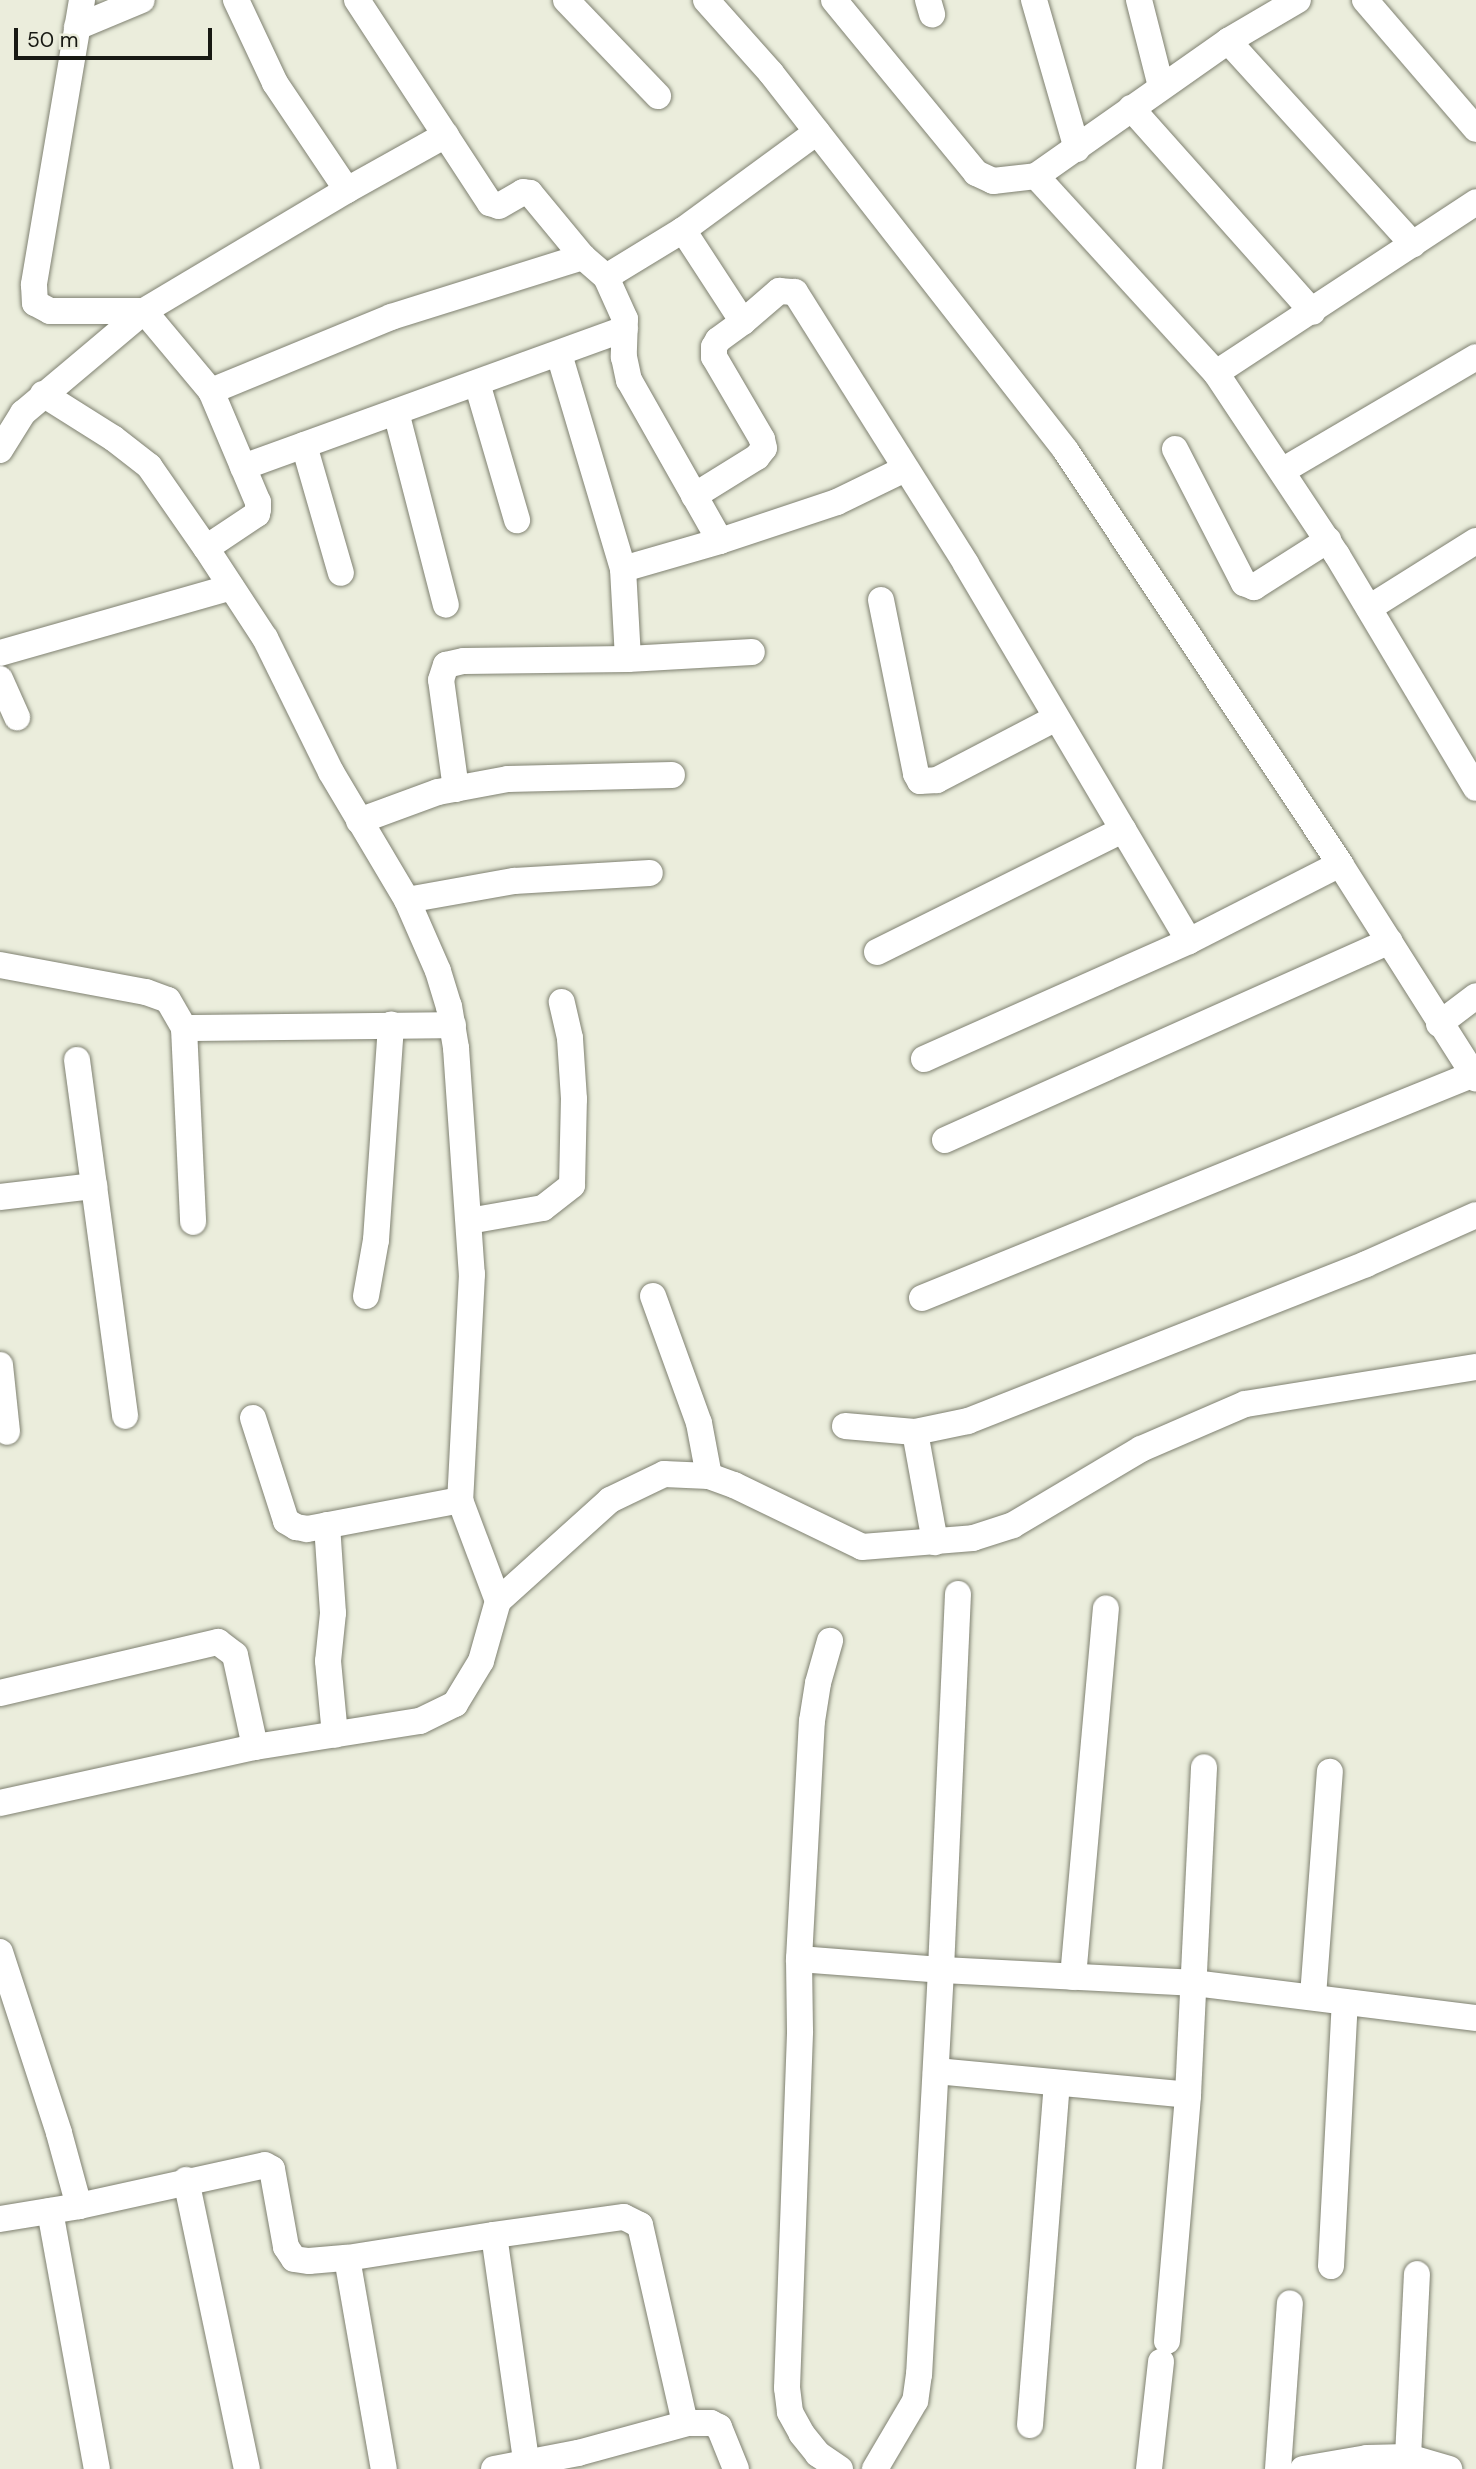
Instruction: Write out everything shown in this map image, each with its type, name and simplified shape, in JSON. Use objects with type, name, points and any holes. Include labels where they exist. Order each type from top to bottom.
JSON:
[{"type":"street","points":[[82,0],[34,285],[35,303],[50,311],[144,311]]},
{"type":"street","points":[[77,27],[142,0]]},
{"type":"street","points":[[236,0],[275,83],[347,190]]},
{"type":"street","points":[[357,0],[489,203],[499,206],[523,192],[530,193],[583,257],[606,277],[625,318],[624,357],[629,380],[720,541]]},
{"type":"street","points":[[566,0],[658,96]]},
{"type":"street","points":[[706,0],[771,72],[1066,451],[1340,864],[1439,1024],[1475,1076],[922,1298]]},
{"type":"street","points":[[834,0],[976,173],[993,181],[1036,176],[1161,86],[1228,41],[1298,0]]},
{"type":"street","points":[[1034,0],[1077,149]]},
{"type":"street","points":[[1139,0],[1161,86]]},
{"type":"street","points":[[1365,0],[1476,129]]},
{"type":"street","points":[[1228,41],[1413,244]]},
{"type":"street","points":[[1131,108],[1313,312]]},
{"type":"street","points":[[606,277],[683,230],[817,132]]},
{"type":"street","points":[[0,450],[23,413],[144,311],[347,190],[446,135]]},
{"type":"street","points":[[1036,176],[1216,373],[1328,540],[1476,788]]},
{"type":"street","points":[[1216,373],[1313,312],[1476,202]]},
{"type":"street","points":[[683,230],[743,322]]},
{"type":"street","points":[[211,391],[391,317],[583,257]]},
{"type":"street","points":[[694,496],[757,457],[764,448],[762,439],[714,357],[714,347],[718,340],[779,291],[795,292],[966,564],[1189,941]]},
{"type":"street","points":[[144,311],[211,391],[258,502],[257,514],[206,548]]},
{"type":"street","points":[[243,467],[625,329]]},
{"type":"street","points":[[559,354],[623,569],[628,659]]},
{"type":"street","points":[[1282,471],[1474,362]]},
{"type":"street","points":[[477,383],[517,520]]},
{"type":"street","points":[[43,394],[113,438],[149,466],[206,548],[265,638],[359,821],[407,900],[438,971],[451,1016],[472,1274],[460,1500],[498,1601]]},
{"type":"street","points":[[396,412],[446,605]]},
{"type":"street","points":[[304,445],[341,573]]},
{"type":"street","points":[[1175,449],[1244,583],[1254,587],[1328,540]]},
{"type":"street","points":[[623,569],[720,541],[837,502],[905,469]]},
{"type":"street","points":[[1369,608],[1476,541]]},
{"type":"street","points":[[0,653],[231,587]]},
{"type":"street","points":[[881,600],[916,774],[920,781],[937,780],[1056,718]]},
{"type":"street","points":[[456,789],[441,680],[446,665],[464,661],[628,659],[752,652]]},
{"type":"street","points":[[0,679],[17,717]]},
{"type":"street","points":[[359,821],[456,789],[508,779],[672,775]]},
{"type":"street","points":[[877,952],[1123,830]]},
{"type":"street","points":[[923,1059],[1189,941],[1340,864]]},
{"type":"street","points":[[407,900],[514,881],[650,873]]},
{"type":"street","points":[[945,1140],[1390,941]]},
{"type":"street","points":[[0,965],[146,992],[168,1000],[184,1028],[193,1222]]},
{"type":"street","points":[[1439,1024],[1476,996]]},
{"type":"street","points":[[469,1221],[543,1208],[572,1185],[574,1099],[570,1038],[562,1002]]},
{"type":"street","points":[[184,1028],[391,1025],[451,1016]]},
{"type":"street","points":[[366,1296],[376,1240],[391,1025]]},
{"type":"street","points":[[77,1060],[125,1416]]},
{"type":"street","points":[[0,1197],[94,1186]]},
{"type":"street","points":[[845,1426],[915,1432],[968,1421],[1366,1264],[1476,1216]]},
{"type":"street","points":[[653,1296],[699,1423],[709,1476]]},
{"type":"street","points":[[0,1802],[255,1747],[420,1721],[455,1704],[481,1661],[498,1601],[610,1500],[664,1474],[709,1476],[734,1485],[862,1547],[973,1538],[1013,1525],[1141,1449],[1245,1404],[1476,1367]]},
{"type":"street","points":[[1,1381],[7,1432]]},
{"type":"street","points":[[253,1418],[286,1521],[307,1529],[460,1500]]},
{"type":"street","points":[[915,1432],[935,1542]]},
{"type":"street","points":[[327,1525],[333,1613],[328,1661],[335,1735]]},
{"type":"street","points":[[875,2469],[915,2400],[919,2374],[958,1594]]},
{"type":"street","points":[[1073,1977],[1106,1608]]},
{"type":"street","points":[[830,1641],[818,1683],[812,1721],[799,1959],[800,2031],[787,2388],[790,2412],[802,2434],[818,2454],[840,2469]]},
{"type":"street","points":[[0,1693],[218,1642],[234,1655],[255,1747]]},
{"type":"street","points":[[1149,2469],[1164,2352],[1188,2095],[1204,1767]]},
{"type":"street","points":[[1313,1996],[1330,1772]]},
{"type":"street","points":[[0,1952],[59,2133],[79,2206]]},
{"type":"street","points":[[799,1959],[941,1970],[1194,1983],[1476,2018]]},
{"type":"street","points":[[1331,2266],[1345,2002]]},
{"type":"street","points":[[936,2071],[1188,2095]]},
{"type":"street","points":[[1030,2426],[1057,2083]]},
{"type":"street","points":[[0,2219],[79,2206],[186,2180],[265,2165],[272,2169],[286,2247],[294,2259],[309,2261],[347,2258],[624,2217],[640,2225],[683,2414],[688,2423]]},
{"type":"street","points":[[186,2180],[247,2469]]},
{"type":"street","points":[[50,2211],[97,2469]]},
{"type":"street","points":[[494,2235],[526,2461]]},
{"type":"street","points":[[347,2258],[384,2469]]},
{"type":"street","points":[[1408,2457],[1418,2274]]},
{"type":"street","points":[[1279,2469],[1290,2303]]},
{"type":"street","points":[[494,2469],[526,2461],[581,2461],[688,2423],[711,2423],[719,2427],[736,2469]]},
{"type":"street","points":[[1303,2469],[1367,2458],[1408,2457],[1449,2469]]}]
